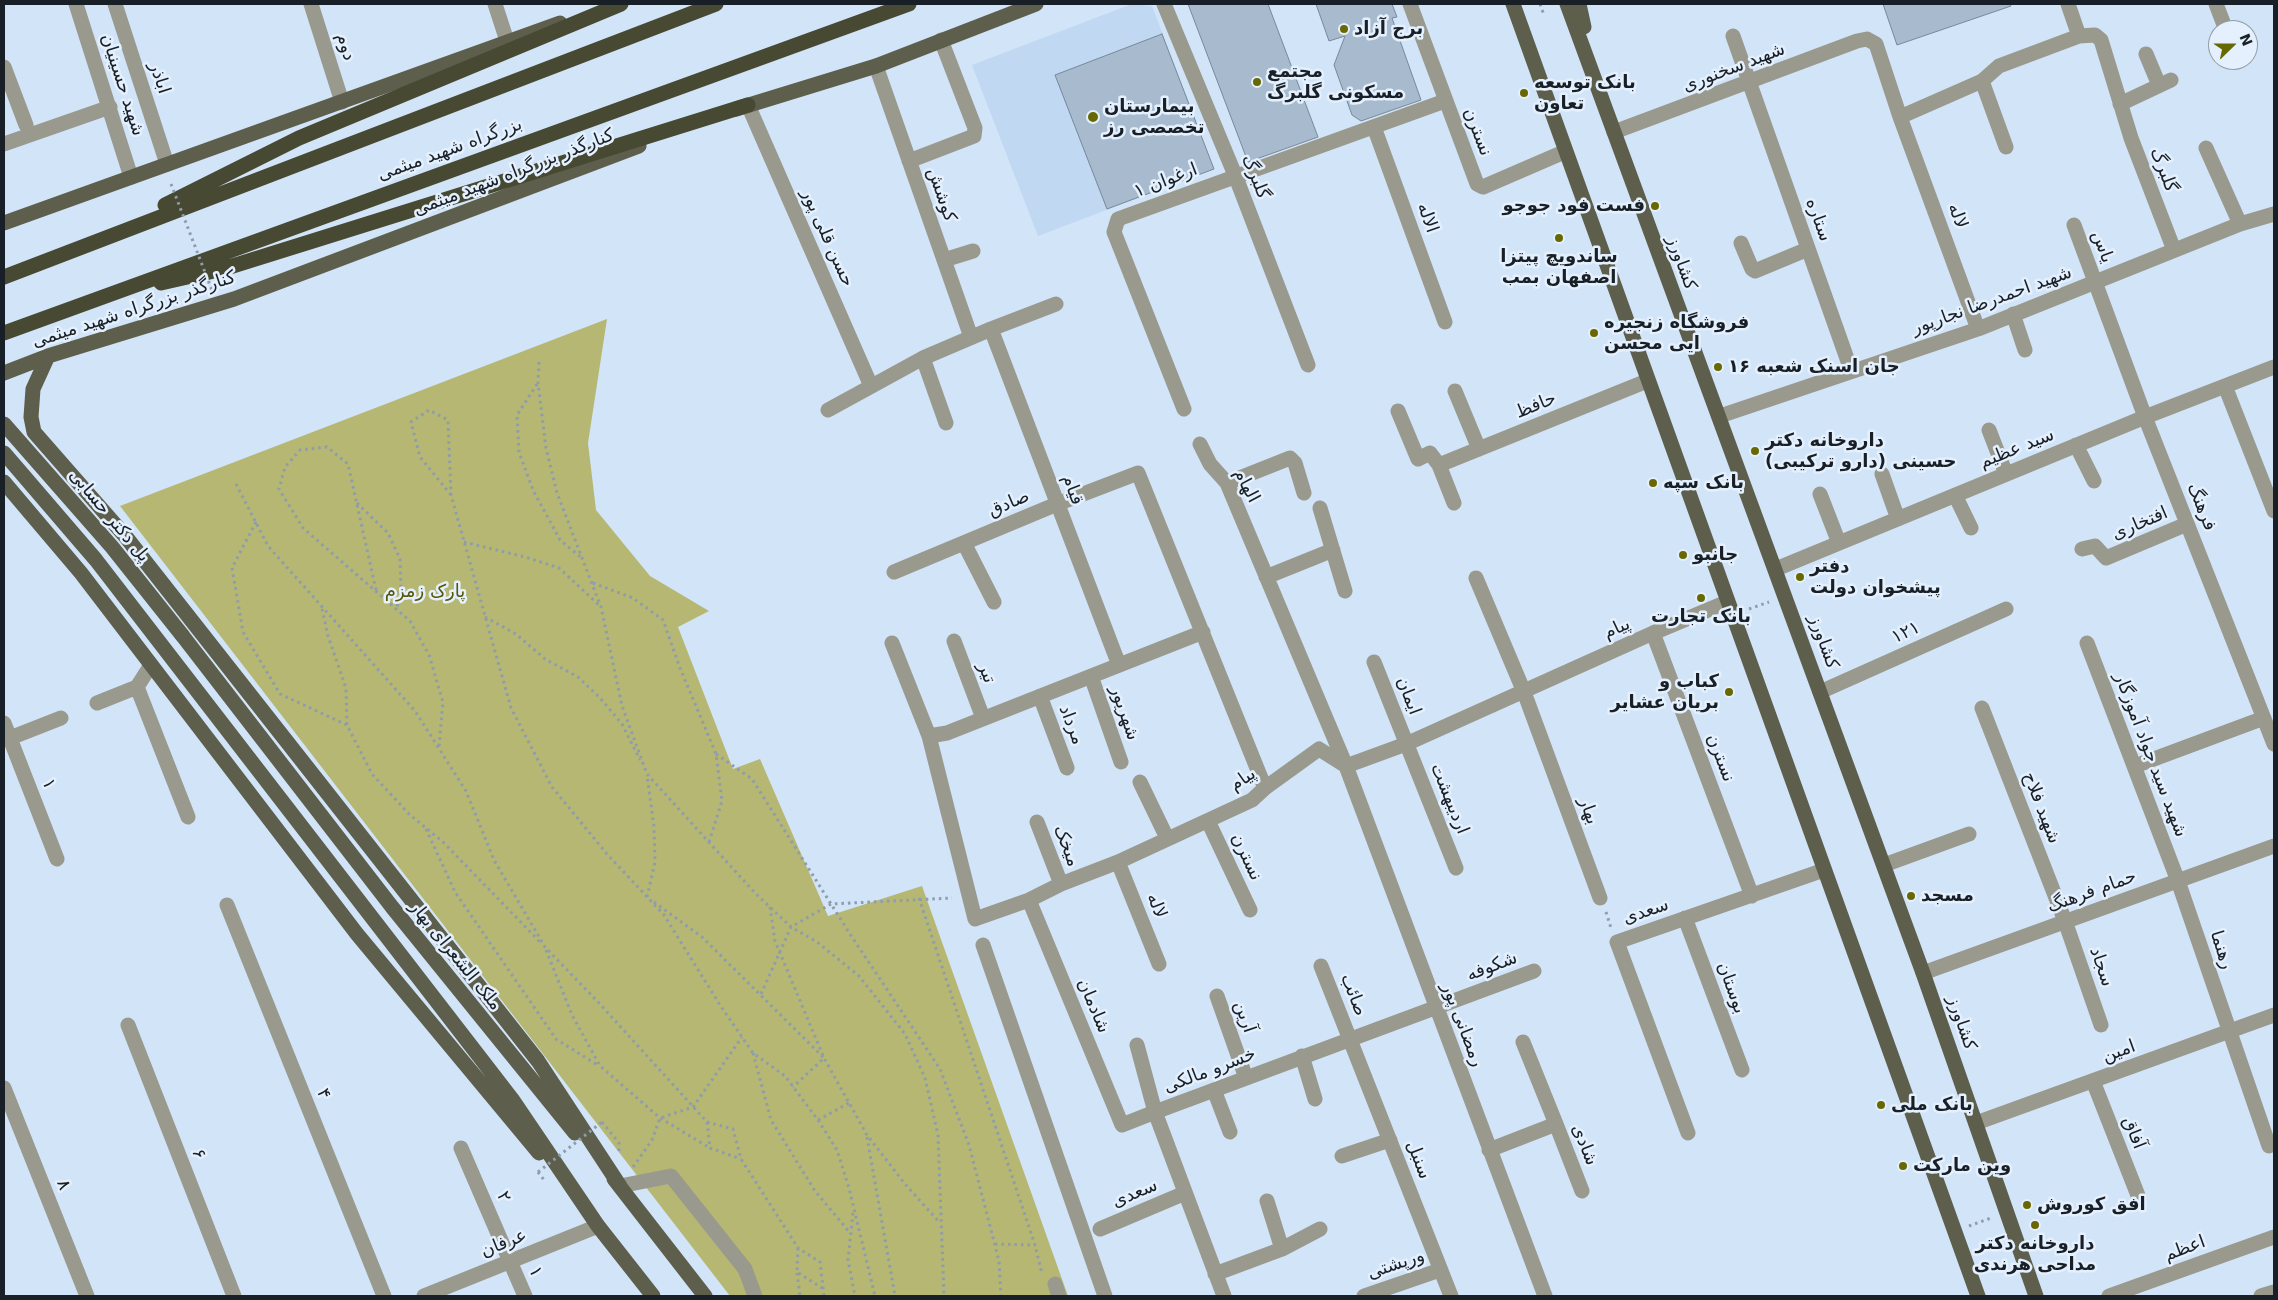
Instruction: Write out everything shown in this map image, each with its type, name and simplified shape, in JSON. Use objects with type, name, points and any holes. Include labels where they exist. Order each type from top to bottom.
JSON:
[{"type":"highway","points":[[83,245],[299,138],[621,4]]},
{"type":"highway","points":[[4,277],[83,245],[716,4]]},
{"type":"highway","name":"بزرگراه شهید میثمی","points":[[4,333],[101,296],[909,4]]},
{"type":"highway","points":[[101,296],[223,269],[748,105]]},
{"type":"main road","points":[[4,223],[613,4]]},
{"type":"main road","name":"کنارگذر بزرگراه شهید میثمی","points":[[4,373],[48,356],[234,299],[748,105],[876,66],[1036,4]]},
{"type":"main road","points":[[1508,4],[1520,24]]},
{"type":"main road","points":[[1513,4],[1564,152],[1978,1296]]},
{"type":"main road","points":[[1558,4],[1596,82]]},
{"type":"main road","name":"کشاورز","points":[[1567,4],[1690,343],[1720,416],[1884,865],[2036,1296]]},
{"type":"main road","points":[[1579,4],[1596,82]]},
{"type":"main road","points":[[48,356],[33,389],[31,417],[34,432],[126,537],[538,1061],[620,1186]]},
{"type":"main road","name":"پل دکتر حسابی","points":[[4,424],[112,547],[182,635]]},
{"type":"main road","points":[[4,437],[22,431],[34,432]]},
{"type":"main road","points":[[4,453],[96,560],[512,1099],[598,1226]]},
{"type":"main road","points":[[4,482],[81,573],[357,934],[598,1226],[653,1296]]},
{"type":"main road","name":"ملک الشعرای بهار","points":[[182,635],[392,907],[524,1072],[620,1186],[705,1296]]},
{"type":"street","name":"شهید حسینیان","points":[[76,4],[132,178]]},
{"type":"street","name":"اباذر","points":[[114,4],[167,164]]},
{"type":"street","name":"دوم","points":[[311,4],[342,102]]},
{"type":"street","points":[[495,4],[507,41]]},
{"type":"street","name":"گلبرگ","points":[[1164,4],[1235,175],[1308,365]]},
{"type":"street","points":[[1410,4],[1444,101]]},
{"type":"street","points":[[1900,117],[1982,82],[1999,66],[2079,36],[2068,4]]},
{"type":"street","points":[[2216,4],[2222,20]]},
{"type":"street","name":"گلبرگ","points":[[2079,36],[2096,35],[2101,40],[2120,104],[2174,250]]},
{"type":"street","name":"ستاره","points":[[1733,36],[1851,370]]},
{"type":"street","name":"شهید سخنوری","points":[[1614,132],[1857,41],[1867,39]]},
{"type":"street","name":"لاله","points":[[1867,39],[1876,44],[1900,117],[1978,329]]},
{"type":"street","points":[[909,161],[974,136],[975,128],[941,40]]},
{"type":"street","points":[[2120,104],[2165,83],[2146,54]]},
{"type":"street","name":"کوشش","points":[[876,66],[971,337]]},
{"type":"street","points":[[4,67],[26,125]]},
{"type":"street","points":[[1982,82],[2006,147]]},
{"type":"street","name":"نسترن","points":[[1235,175],[1444,101],[1479,186],[1483,187],[1564,152]]},
{"type":"street","name":"حسن قلی پور","points":[[748,105],[871,386]]},
{"type":"street","points":[[4,144],[110,107]]},
{"type":"street","name":"الاله","points":[[1374,127],[1445,322]]},
{"type":"street","points":[[2206,148],[2240,224]]},
{"type":"street","name":"ارغوان ۱","points":[[1184,409],[1114,232],[1114,226],[1118,219],[1235,175]]},
{"type":"street","name":"شهید احمدرضا نجارپور","points":[[1720,416],[1851,370],[1978,329],[2240,224],[2274,214]]},
{"type":"street","name":"یاس","points":[[2074,225],[2095,283]]},
{"type":"street","points":[[1741,243],[1752,269],[1755,271],[1808,249]]},
{"type":"street","points":[[944,260],[974,250]]},
{"type":"street","name":"فرهنگ","points":[[2095,283],[2145,417],[2274,744]]},
{"type":"street","points":[[828,410],[923,358],[1056,304]]},
{"type":"street","points":[[2013,314],[2025,350]]},
{"type":"street","name":"قیام","points":[[991,329],[1119,664]]},
{"type":"street","points":[[923,358],[946,423]]},
{"type":"street","name":"سید عظیم","points":[[1776,569],[2145,417],[2274,367]]},
{"type":"street","name":"حافظ","points":[[1439,465],[1647,381]]},
{"type":"street","points":[[2225,386],[2274,511]]},
{"type":"street","points":[[1455,391],[1479,449]]},
{"type":"street","points":[[1398,411],[1418,459],[1430,453],[1439,465],[1454,503]]},
{"type":"street","points":[[1989,430],[2006,474]]},
{"type":"street","name":"الهام","points":[[1200,444],[1210,464],[1227,483],[1346,766]]},
{"type":"street","points":[[2076,445],[2094,481]]},
{"type":"street","points":[[1227,483],[1290,458],[1295,462],[1304,492]]},
{"type":"street","name":"صادق","points":[[894,572],[1057,504],[1138,473],[1203,632]]},
{"type":"street","points":[[1882,474],[1898,519]]},
{"type":"street","points":[[1820,494],[1839,543]]},
{"type":"street","points":[[1955,495],[1970,528]]},
{"type":"street","points":[[1320,508],[1345,591]]},
{"type":"street","name":"افتخاری","points":[[2082,549],[2096,546],[2106,558],[2187,524]]},
{"type":"street","points":[[964,543],[994,602]]},
{"type":"street","points":[[1266,577],[1333,550]]},
{"type":"street","points":[[1476,578],[1524,692]]},
{"type":"street","name":"پیام","points":[[975,919],[1029,900],[1061,884],[1118,862],[1166,838],[1252,800],[1265,788],[1319,749],[1346,766],[1406,744],[1653,633],[1730,609]]},
{"type":"street","name":"۱۲۱","points":[[1820,692],[2006,609]]},
{"type":"street","points":[[929,736],[946,732],[983,718],[1203,632],[1265,788]]},
{"type":"street","name":"نسترن","points":[[1653,633],[1752,896]]},
{"type":"street","name":"تیر","points":[[954,641],[983,718]]},
{"type":"street","name":"شهید سید جواد آموزگار","points":[[2087,642],[2178,881]]},
{"type":"street","points":[[892,643],[929,736],[975,919]]},
{"type":"street","name":"ایمان","points":[[1374,662],[1406,744]]},
{"type":"street","points":[[97,703],[137,687],[151,666]]},
{"type":"street","name":"شهریور","points":[[1091,676],[1121,762]]},
{"type":"street","points":[[137,687],[188,817]]},
{"type":"street","name":"بهار","points":[[1524,692],[1600,898]]},
{"type":"street","name":"مرداد","points":[[1040,696],[1067,768]]},
{"type":"street","name":"شهید فلاح","points":[[1982,708],[2065,921]]},
{"type":"street","points":[[10,738],[61,718]]},
{"type":"street","points":[[2135,766],[2264,718]]},
{"type":"street","name":"۱","points":[[4,723],[57,859]]},
{"type":"street","name":"اردیبهشت","points":[[1406,744],[1456,868]]},
{"type":"street","name":"رمضانی پور","points":[[1346,766],[1545,1296]]},
{"type":"street","points":[[1140,782],[1166,838]]},
{"type":"street","name":"نسترن","points":[[1208,821],[1250,910]]},
{"type":"street","name":"میخک","points":[[1037,822],[1061,884]]},
{"type":"street","points":[[1884,865],[1969,834]]},
{"type":"street","name":"حمام فرهنگ","points":[[1923,973],[2274,846]]},
{"type":"street","name":"لاله","points":[[1118,862],[1159,964]]},
{"type":"street","name":"سعدی","points":[[1688,1132],[1617,942],[1824,870]]},
{"type":"street","name":"رهنما","points":[[2178,881],[2270,1146]]},
{"type":"street","name":"شادمان","points":[[1029,900],[1122,1126],[1155,1112]]},
{"type":"street","name":"۴","points":[[227,905],[384,1296]]},
{"type":"street","name":"بوستان","points":[[1685,918],[1742,1070]]},
{"type":"street","name":"سجاد","points":[[2065,921],[2101,1025]]},
{"type":"street","points":[[983,945],[1105,1296]]},
{"type":"street","name":"صائب","points":[[1321,966],[1350,1038]]},
{"type":"street","name":"شکوفه","points":[[1436,1009],[1534,971]]},
{"type":"street","name":"آرین","points":[[1217,996],[1246,1078]]},
{"type":"street","name":"خسرو مالکی","points":[[1224,1296],[1155,1112],[1350,1038],[1436,1009]]},
{"type":"street","name":"امین","points":[[1976,1123],[2274,1015]]},
{"type":"street","name":"۶","points":[[128,1025],[234,1296]]},
{"type":"street","name":"سنبل","points":[[1350,1038],[1451,1296]]},
{"type":"street","points":[[1523,1042],[1556,1124]]},
{"type":"street","points":[[1137,1046],[1155,1112]]},
{"type":"street","points":[[1302,1056],[1315,1099]]},
{"type":"street","name":"آفاق","points":[[2093,1081],[2139,1198]]},
{"type":"street","name":"۸","points":[[4,1088],[87,1296]]},
{"type":"street","points":[[1214,1090],[1230,1132]]},
{"type":"street","name":"شادی","points":[[1489,1150],[1556,1124],[1582,1191]]},
{"type":"street","points":[[1342,1156],[1390,1140]]},
{"type":"street","name":"۲","points":[[461,1148],[511,1261]]},
{"type":"street","points":[[620,1186],[671,1176],[745,1269],[755,1296]]},
{"type":"street","name":"سعدی","points":[[1100,1229],[1185,1193]]},
{"type":"street","points":[[1267,1201],[1282,1249]]},
{"type":"street","name":"عرفان","points":[[424,1296],[598,1226]]},
{"type":"street","points":[[1215,1274],[1282,1249],[1320,1229]]},
{"type":"street","name":"اعظم","points":[[2109,1296],[2274,1237]]},
{"type":"street","name":"۱","points":[[511,1261],[525,1296]]},
{"type":"street","name":"ورپشتی","points":[[1371,1295],[1440,1270]]},
{"type":"street","points":[[2261,1296],[2274,1292]]},
{"type":"path","points":[[1540,4],[1544,14]]},
{"type":"path","points":[[172,184],[212,293]]},
{"type":"path","points":[[539,362],[538,383],[546,448],[557,493],[601,606],[622,706],[647,774],[654,827],[655,862],[647,897]]},
{"type":"path","points":[[538,383],[516,414],[519,452],[533,490],[560,540],[583,559]]},
{"type":"path","points":[[451,495],[420,457],[411,422],[429,410],[448,420],[451,495],[511,708],[552,788],[607,854],[664,915],[753,1052],[785,1076],[818,1120],[836,1150],[854,1209],[875,1296]]},
{"type":"path","points":[[376,590],[348,464],[327,447],[300,450],[285,467],[279,489],[303,528],[410,621],[429,655],[443,702],[439,748]]},
{"type":"path","points":[[236,484],[268,546],[393,684],[415,711],[466,791],[494,860],[545,947],[572,1016],[600,1066]]},
{"type":"path","points":[[357,503],[388,533],[400,559],[400,587],[396,609]]},
{"type":"path","points":[[256,522],[232,568],[243,632],[280,694],[346,725]]},
{"type":"path","points":[[464,542],[525,557],[559,568],[601,606]]},
{"type":"path","points":[[592,583],[633,598],[663,620],[680,668],[716,754],[722,801],[709,842]]},
{"type":"path","points":[[1730,609],[1785,595]]},
{"type":"path","points":[[322,607],[328,636],[346,688],[346,725],[372,774],[409,814],[443,842],[545,947],[707,1122],[733,1128],[741,1159],[798,1248],[820,1262],[824,1296]]},
{"type":"path","points":[[484,617],[516,634],[545,659],[578,677],[600,698],[622,724],[647,774],[770,907],[791,927],[817,942],[859,976],[904,1034],[925,1078],[938,1135],[944,1296]]},
{"type":"path","points":[[716,754],[752,779],[940,1069],[969,1145],[1000,1261],[1001,1296]]},
{"type":"path","points":[[426,828],[455,892],[556,1039],[600,1066],[660,1118],[710,1148],[741,1159]]},
{"type":"path","points":[[761,994],[781,954],[791,927],[832,904],[950,896],[975,919]]},
{"type":"path","points":[[647,897],[702,937],[824,1058]]},
{"type":"path","points":[[920,898],[1035,1245],[1052,1286]]},
{"type":"path","points":[[1600,898],[1617,942]]},
{"type":"path","points":[[770,907],[776,940],[781,954],[824,1058],[867,1135],[905,1184],[941,1224]]},
{"type":"path","points":[[660,1118],[693,1107],[742,1037]]},
{"type":"path","points":[[753,1052],[771,1120],[815,1192],[851,1234]]},
{"type":"path","points":[[793,1087],[824,1058]]},
{"type":"path","points":[[818,1120],[849,1103]]},
{"type":"path","points":[[620,1186],[652,1140],[660,1118]]},
{"type":"path","points":[[538,1172],[602,1122],[619,1143]]},
{"type":"path","points":[[707,1122],[710,1148]]},
{"type":"path","points":[[867,1135],[895,1296]]},
{"type":"path","points":[[854,1209],[848,1260],[856,1296]]},
{"type":"path","points":[[1954,1232],[2007,1212]]},
{"type":"path","points":[[995,1244],[1035,1245]]},
{"type":"path","points":[[798,1248],[797,1272],[800,1296]]},
{"type":"path","points":[[797,1272],[822,1288]]},
{"type":"shaded area","name":"بیمارستان تخصصی رز","points":[[1132,4],[1152,6],[1214,169],[1038,236],[972,65]]},
{"type":"green space","name":"پارک زمزم","points":[[607,319],[588,443],[596,510],[650,576],[709,611],[678,627],[733,769],[760,759],[828,916],[922,886],[1068,1296],[730,1296],[120,506]]},
{"type":"building","name":"مجتمع مسکونی گلبرگ","points":[[1188,4],[1268,4],[1318,137],[1248,162]]},
{"type":"building","points":[[1316,4],[1392,4],[1397,17],[1392,18],[1421,100],[1361,121],[1352,115],[1334,65],[1345,36],[1329,41]]},
{"type":"building","points":[[1883,4],[2010,4],[2011,6],[1897,45]]},
{"type":"building","points":[[1162,34],[1214,169],[1107,209],[1055,75]]},
{"type":"place","name":"برج آزاد","points":[[1344,29]]},
{"type":"place","name":"مجتمع مسکونی گلبرگ","points":[[1257,82]]},
{"type":"place","name":"بانک توسعه تعاون","points":[[1524,93]]},
{"type":"place","name":"بیمارستان تخصصی رز","points":[[1093,117]]},
{"type":"place","name":"فست فود جوجو","points":[[1655,206]]},
{"type":"place","name":"ساندویچ پیتزا اصفهان بمب","points":[[1559,238]]},
{"type":"place","name":"فروشگاه زنجیره ایی محسن","points":[[1594,333]]},
{"type":"place","name":"جان اسنک شعبه ۱۶","points":[[1718,367]]},
{"type":"place","name":"داروخانه دکتر حسینی (دارو ترکیبی)","points":[[1755,451]]},
{"type":"place","name":"بانک سپه","points":[[1653,483]]},
{"type":"place","name":"جانبو","points":[[1683,555]]},
{"type":"place","name":"دفتر پیشخوان دولت","points":[[1800,577]]},
{"type":"place","name":"بانک تجارت","points":[[1701,598]]},
{"type":"place","name":"کباب و بریان عشایر","points":[[1729,692]]},
{"type":"place","name":"مسجد","points":[[1911,896]]},
{"type":"place","name":"بانک ملی","points":[[1881,1105]]},
{"type":"place","name":"وین مارکت","points":[[1903,1166]]},
{"type":"place","name":"افق کوروش","points":[[2027,1205]]},
{"type":"place","name":"داروخانه دکتر مداحی هرندی","points":[[2035,1225]]}]
